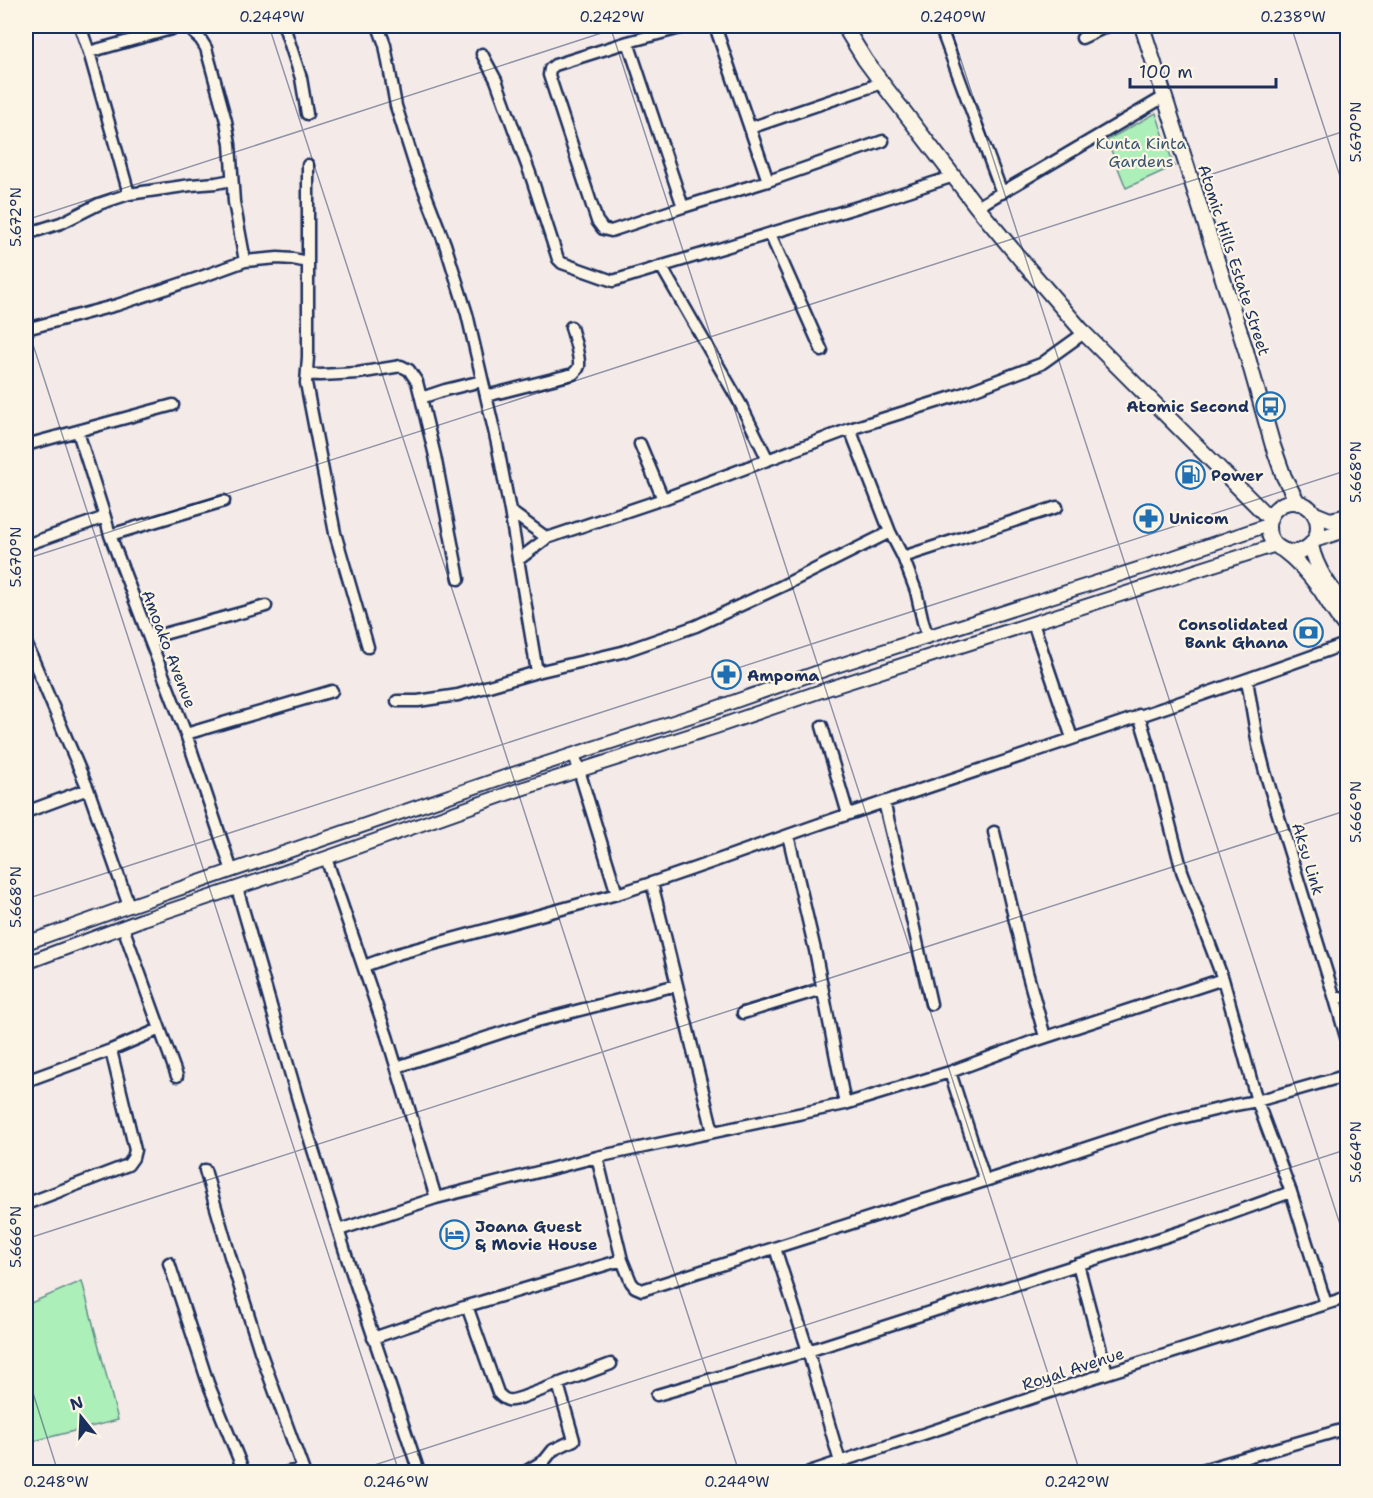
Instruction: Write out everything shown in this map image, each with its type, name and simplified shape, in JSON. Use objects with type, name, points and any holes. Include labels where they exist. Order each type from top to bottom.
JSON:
[{"type":"main road","points":[[844,26],[882,83],[977,207],[1027,267],[1084,333],[1269,522]]},
{"type":"main road","name":"Atomic Hills Estate Street","points":[[1142,26],[1246,351],[1273,446],[1284,477],[1298,502]]},
{"type":"main road","points":[[1347,516],[1330,520],[1315,514],[1298,502],[1291,502],[1272,513],[1269,522],[1270,537],[1302,566],[1347,629]]},
{"type":"main road","points":[[1315,514],[1318,527],[1313,542],[1315,559],[1347,610]]},
{"type":"main road","points":[[1280,547],[1292,552],[1300,551],[1313,542],[1347,529]]},
{"type":"street","points":[[80,26],[129,194]]},
{"type":"street","points":[[89,52],[182,26]]},
{"type":"street","points":[[187,26],[201,40],[208,54],[226,121],[234,202],[245,261]]},
{"type":"street","points":[[284,26],[301,78],[308,114]]},
{"type":"street","points":[[378,26],[385,45],[396,106],[467,314],[497,443],[537,672]]},
{"type":"street","points":[[688,26],[628,42],[555,65],[550,69],[549,75],[597,221],[603,229],[611,231],[768,181],[883,141]]},
{"type":"street","points":[[715,26],[768,181]]},
{"type":"street","points":[[940,26],[1002,193]]},
{"type":"street","points":[[1082,38],[1108,26]]},
{"type":"street","points":[[628,42],[683,207]]},
{"type":"street","points":[[482,54],[504,102],[558,258],[562,263],[613,281],[881,201],[954,176]]},
{"type":"street","points":[[750,128],[882,83]]},
{"type":"street","points":[[977,207],[1164,97]]},
{"type":"street","points":[[308,165],[306,383],[335,533],[368,647]]},
{"type":"street","points":[[26,234],[61,223],[99,204],[129,194],[232,180]]},
{"type":"street","points":[[770,234],[822,351]]},
{"type":"street","points":[[26,329],[117,305],[245,261],[278,258],[308,262]]},
{"type":"street","points":[[661,266],[741,405],[768,460]]},
{"type":"street","points":[[486,396],[576,372],[579,367],[571,327]]},
{"type":"street","points":[[518,560],[547,538],[663,499],[850,429],[959,395],[1041,364],[1084,333]]},
{"type":"street","points":[[307,374],[358,373],[401,366],[409,370],[417,382],[422,398],[459,579]]},
{"type":"street","points":[[422,398],[482,381]]},
{"type":"street","points":[[26,445],[173,405]]},
{"type":"street","points":[[850,429],[890,532],[903,557],[916,591],[928,637]]},
{"type":"street","name":"Amoako Avenue","points":[[78,432],[110,535],[186,734],[232,871]]},
{"type":"street","points":[[640,444],[663,499]]},
{"type":"street","points":[[110,535],[224,501]]},
{"type":"street","points":[[903,557],[1057,507]]},
{"type":"street","points":[[510,511],[547,538]]},
{"type":"street","points":[[26,544],[105,517]]},
{"type":"street","points":[[26,943],[325,838],[827,669],[1139,569],[1269,522]]},
{"type":"street","points":[[397,701],[418,701],[458,695],[537,672],[622,652],[696,626],[890,532]]},
{"type":"street","points":[[26,963],[518,790],[1033,623],[1280,547]]},
{"type":"street","points":[[149,638],[266,606]]},
{"type":"street","points":[[1033,623],[1072,738]]},
{"type":"street","points":[[26,643],[88,789],[129,906]]},
{"type":"street","points":[[364,966],[397,954],[652,883],[848,814],[1247,680],[1347,643]]},
{"type":"street","name":"Aksu Link","points":[[1247,680],[1265,772],[1347,1044]]},
{"type":"street","points":[[186,734],[332,691]]},
{"type":"street","points":[[1139,715],[1182,871],[1223,979],[1257,1101],[1291,1192],[1326,1304]]},
{"type":"street","points":[[822,726],[848,814]]},
{"type":"street","points":[[574,754],[617,894]]},
{"type":"street","points":[[26,812],[88,789]]},
{"type":"street","points":[[884,802],[931,1004]]},
{"type":"street","points":[[994,831],[1027,972],[1045,1037]]},
{"type":"street","points":[[788,835],[815,950],[845,1104]]},
{"type":"street","points":[[326,858],[397,1067],[436,1198]]},
{"type":"street","points":[[652,883],[713,1132]]},
{"type":"street","points":[[237,888],[306,1124],[373,1338],[419,1473]]},
{"type":"street","points":[[123,927],[177,1076]]},
{"type":"street","points":[[339,1230],[436,1198],[597,1157],[845,1104],[950,1072],[1045,1037],[1223,979]]},
{"type":"street","points":[[397,1067],[537,1021],[677,985]]},
{"type":"street","points":[[743,1013],[822,989]]},
{"type":"street","points":[[1335,999],[1347,996]]},
{"type":"street","points":[[26,1081],[111,1050],[160,1029]]},
{"type":"street","points":[[26,1204],[128,1165],[133,1158],[135,1150],[111,1050]]},
{"type":"street","points":[[950,1072],[986,1181]]},
{"type":"street","points":[[597,1157],[622,1260],[631,1282],[642,1290],[1165,1122],[1257,1101],[1347,1075]]},
{"type":"street","points":[[205,1170],[260,1351],[304,1471],[288,1473]]},
{"type":"street","points":[[657,1395],[808,1351],[1186,1230],[1291,1192]]},
{"type":"street","points":[[775,1248],[840,1462]]},
{"type":"street","points":[[373,1338],[467,1306],[622,1260]]},
{"type":"street","points":[[169,1263],[208,1383],[244,1473]]},
{"type":"street","points":[[1078,1264],[1107,1373]]},
{"type":"street","name":"Royal Avenue","points":[[809,1473],[1107,1373],[1347,1297]]},
{"type":"street","points":[[467,1306],[498,1393],[503,1399],[511,1401],[611,1364]]},
{"type":"street","points":[[525,1473],[545,1460],[553,1450],[574,1440],[558,1384]]},
{"type":"street","points":[[1195,1473],[1347,1428]]},
{"type":"green space","name":"Kunta Kinta Gardens","points":[[1156,113],[1174,166],[1126,188],[1107,140]]},
{"type":"green space","points":[[82,1281],[118,1420],[34,1441],[26,1409],[26,1305]]},
{"type":"place","name":"Atomic Second","points":[[1270,406]]},
{"type":"place","name":"Power","points":[[1190,475]]},
{"type":"place","name":"Unicom","points":[[1148,518]]},
{"type":"place","name":"Consolidated Bank Ghana","points":[[1309,633]]},
{"type":"place","name":"Ampoma","points":[[726,675]]},
{"type":"place","name":"Joana Guest & Movie House","points":[[454,1235]]}]
